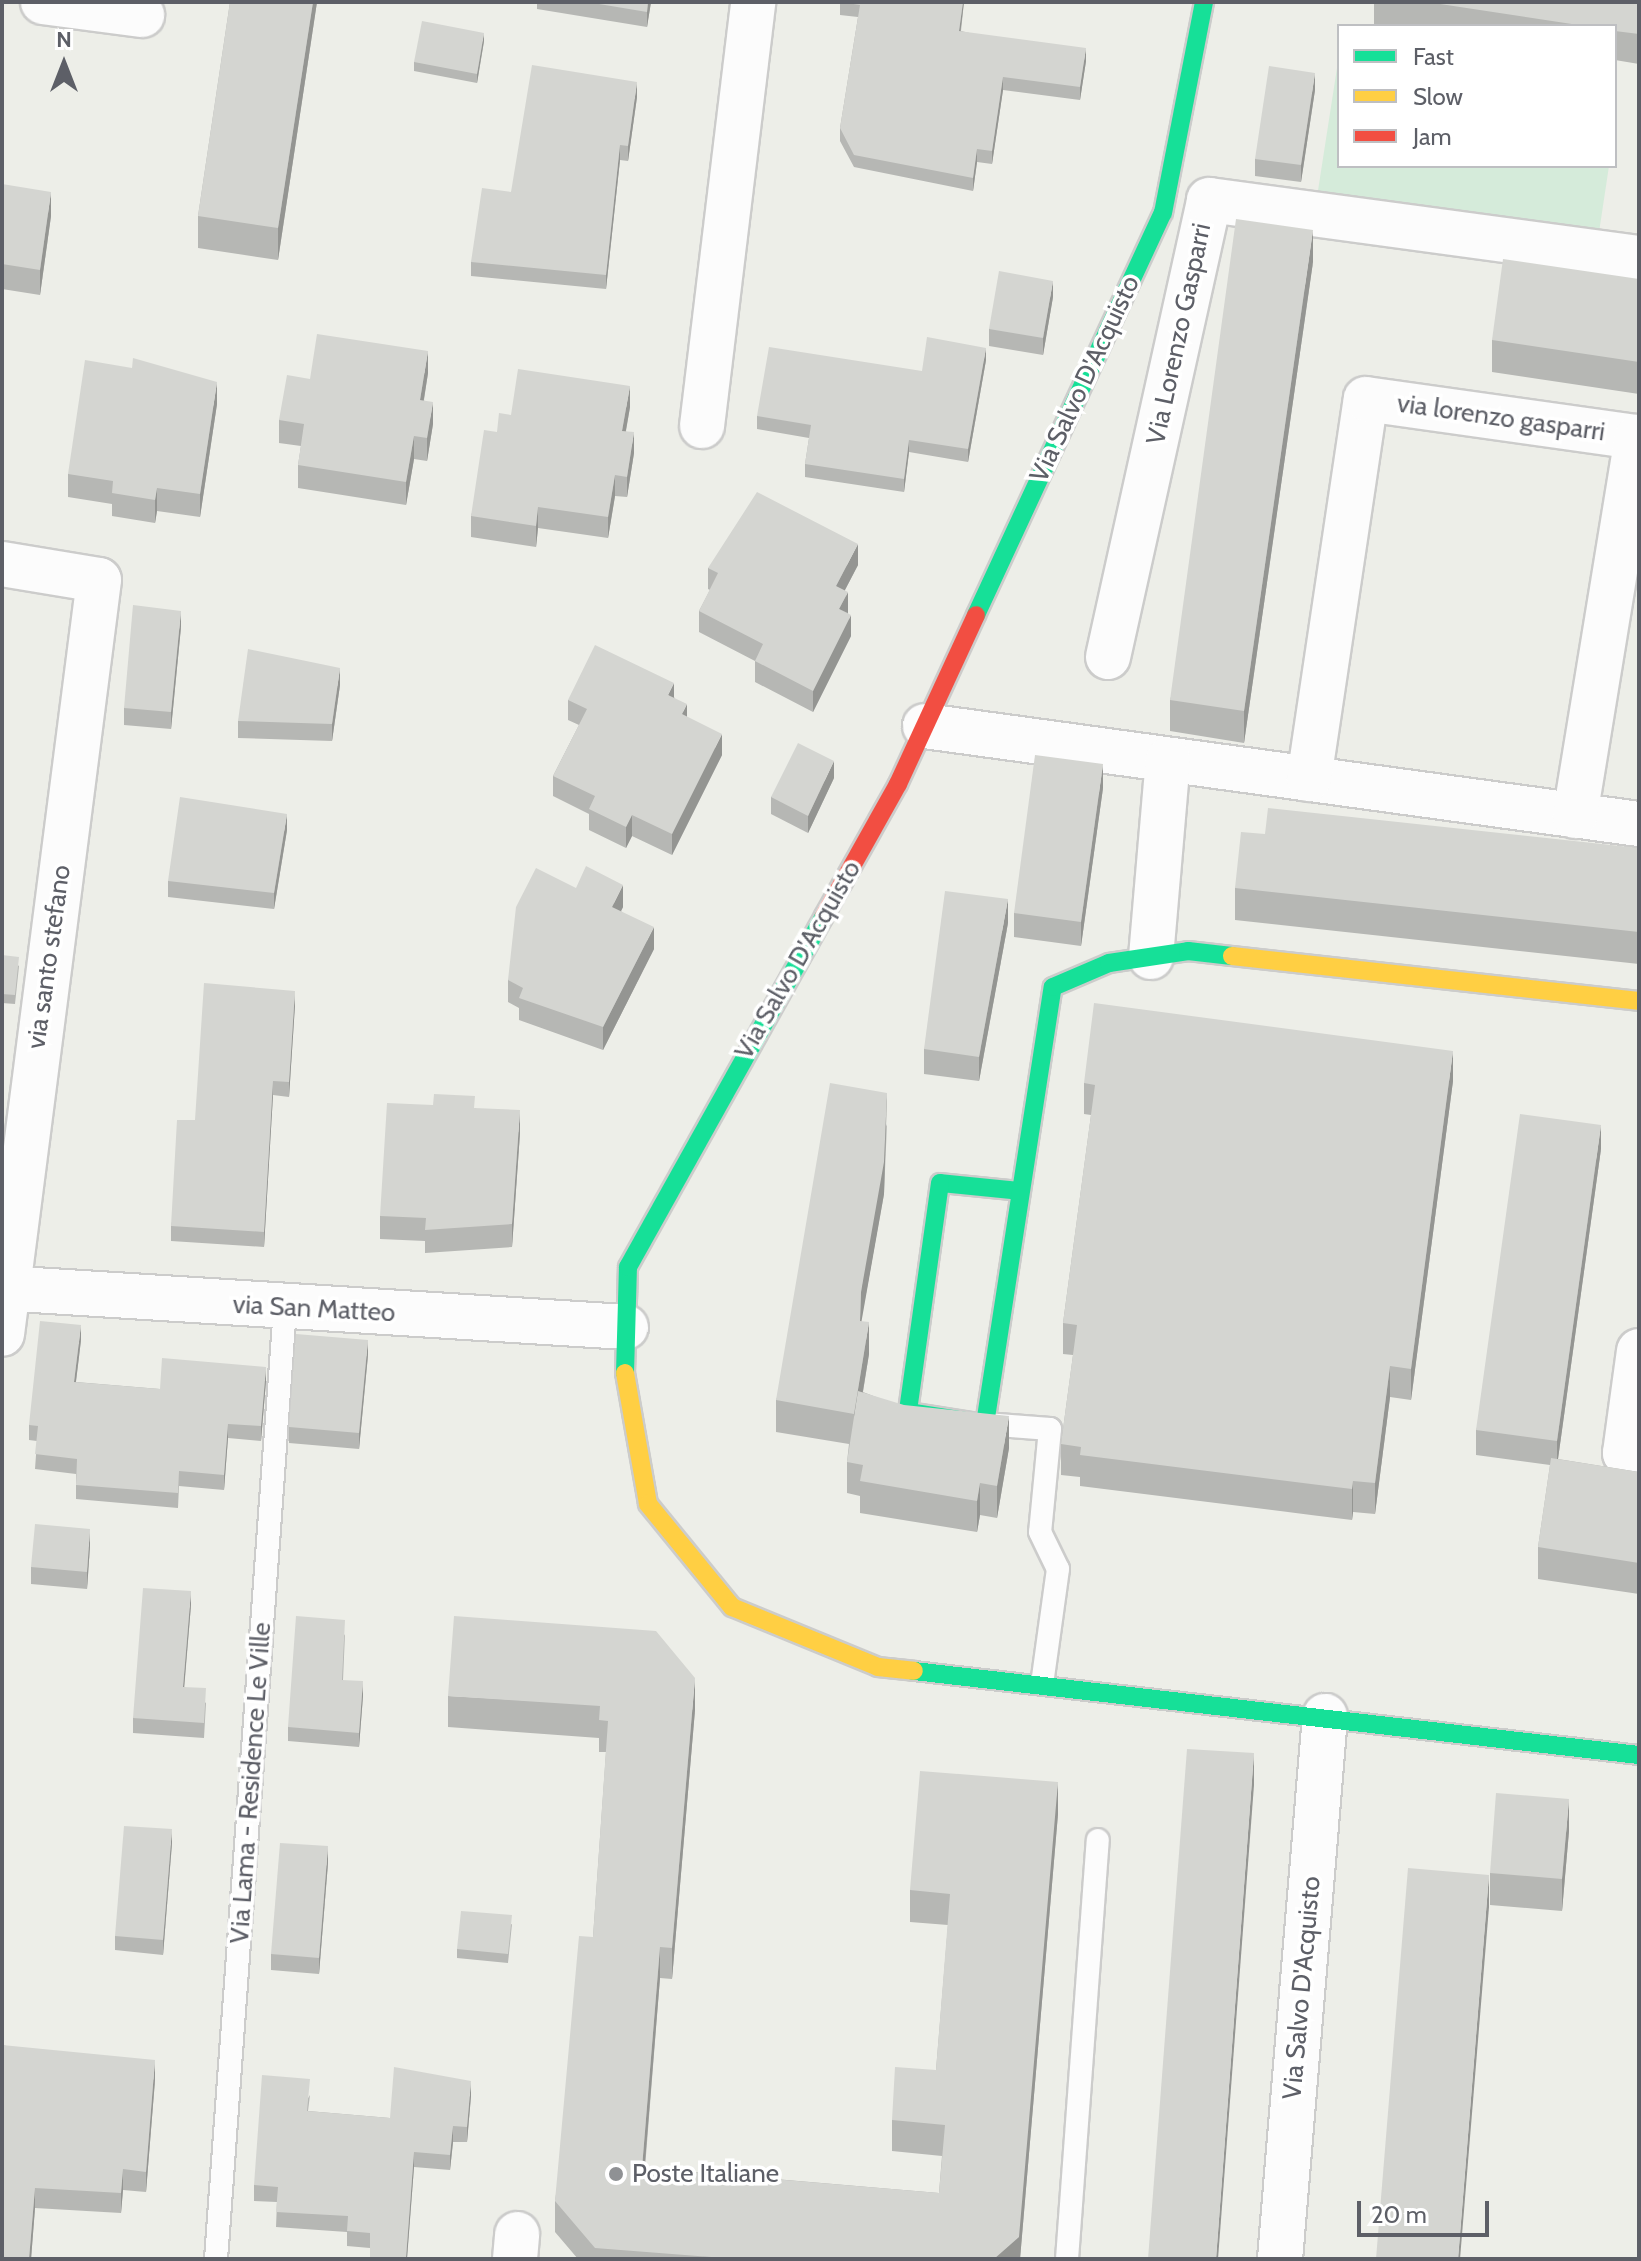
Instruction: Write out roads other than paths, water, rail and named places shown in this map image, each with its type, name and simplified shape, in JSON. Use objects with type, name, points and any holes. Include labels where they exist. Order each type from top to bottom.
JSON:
[{"type":"street","points":[[43,2],[142,15]]},
{"type":"street","points":[[702,426],[753,2]]},
{"type":"street","name":"Via Salvo D'Acquisto","points":[[1204,2],[1163,213],[925,726],[628,1267],[624,1400],[648,1504],[732,1607],[878,1667],[1325,1716],[1639,1755]]},
{"type":"street","name":"Via Lorenzo Gasparri","points":[[1108,657],[1209,200],[1639,258]]},
{"type":"street","name":"via lorenzo gasparri","points":[[1309,779],[1366,399],[1381,401],[1637,437],[1575,816]]},
{"type":"street","name":"via santo stefano","points":[[2,564],[99,580],[4,1288],[2,1334]]},
{"type":"street","points":[[925,726],[1639,824]]},
{"type":"street","points":[[1151,957],[1168,760]]},
{"type":"street","points":[[1020,1191],[940,1183],[908,1412],[985,1424],[1053,987],[1109,963],[1188,951],[1639,1001]]},
{"type":"street","name":"via San Matteo","points":[[4,1288],[626,1327]]},
{"type":"street","points":[[1639,1351],[1625,1453],[1639,1455]]},
{"type":"street","name":"Via Salvo D'Acquisto","points":[[1280,2259],[1325,1716]]},
{"type":"lane","name":"Via Lama - Residence Le Ville","points":[[216,2259],[285,1307]]},
{"type":"lane","points":[[985,1424],[1050,1429],[1040,1532],[1058,1569],[1042,1684]]},
{"type":"lane","points":[[1067,2259],[1098,1840]]},
{"type":"place","name":"Poste Italiane","points":[[616,2174]]}]
